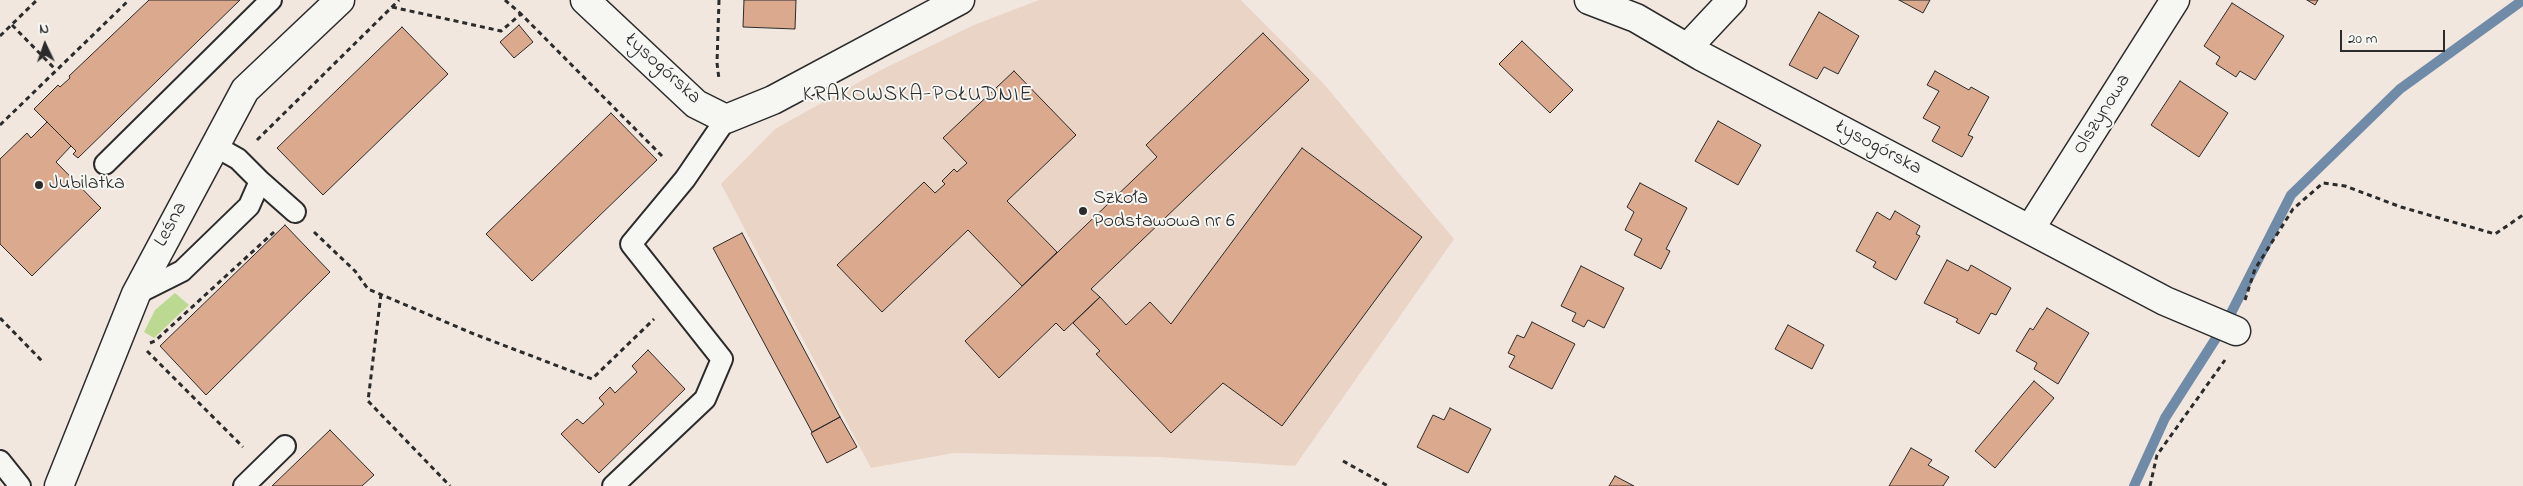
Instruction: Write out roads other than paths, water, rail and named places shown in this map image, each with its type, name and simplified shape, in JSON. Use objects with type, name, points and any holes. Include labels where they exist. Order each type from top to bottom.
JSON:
[{"type":"street","name":"Leśna","points":[[59,486],[136,294],[226,153],[245,90],[340,0]]},
{"type":"street","name":"Łysogórska","points":[[585,0],[696,104],[726,119]]},
{"type":"street","points":[[726,119],[773,100],[960,0]]},
{"type":"street","name":"Łysogórska","points":[[1590,0],[1636,18],[1687,48],[2165,301],[2236,331]]},
{"type":"street","points":[[1687,48],[1732,0]]},
{"type":"street","name":"Olszynowa","points":[[2030,230],[2175,0]]},
{"type":"lane","points":[[105,164],[271,0]]},
{"type":"lane","points":[[613,486],[705,399],[722,359],[630,244],[685,179],[726,119]]},
{"type":"lane","points":[[226,153],[295,212]]},
{"type":"lane","points":[[136,294],[182,271],[249,206],[260,181]]},
{"type":"lane","points":[[244,486],[285,446]]},
{"type":"lane","points":[[0,461],[20,486]]},
{"type":"waterway","points":[[2134,486],[2165,418],[2227,321],[2291,195],[2400,89],[2523,0]]},
{"type":"place","name":"Jubilatka","points":[[39,185]]},
{"type":"place","name":"Szkoła Podstawowa nr 6","points":[[1083,211]]},
{"type":"district","name":"KRAKOWSKA-POŁUDNIE","points":[[918,97]]}]
